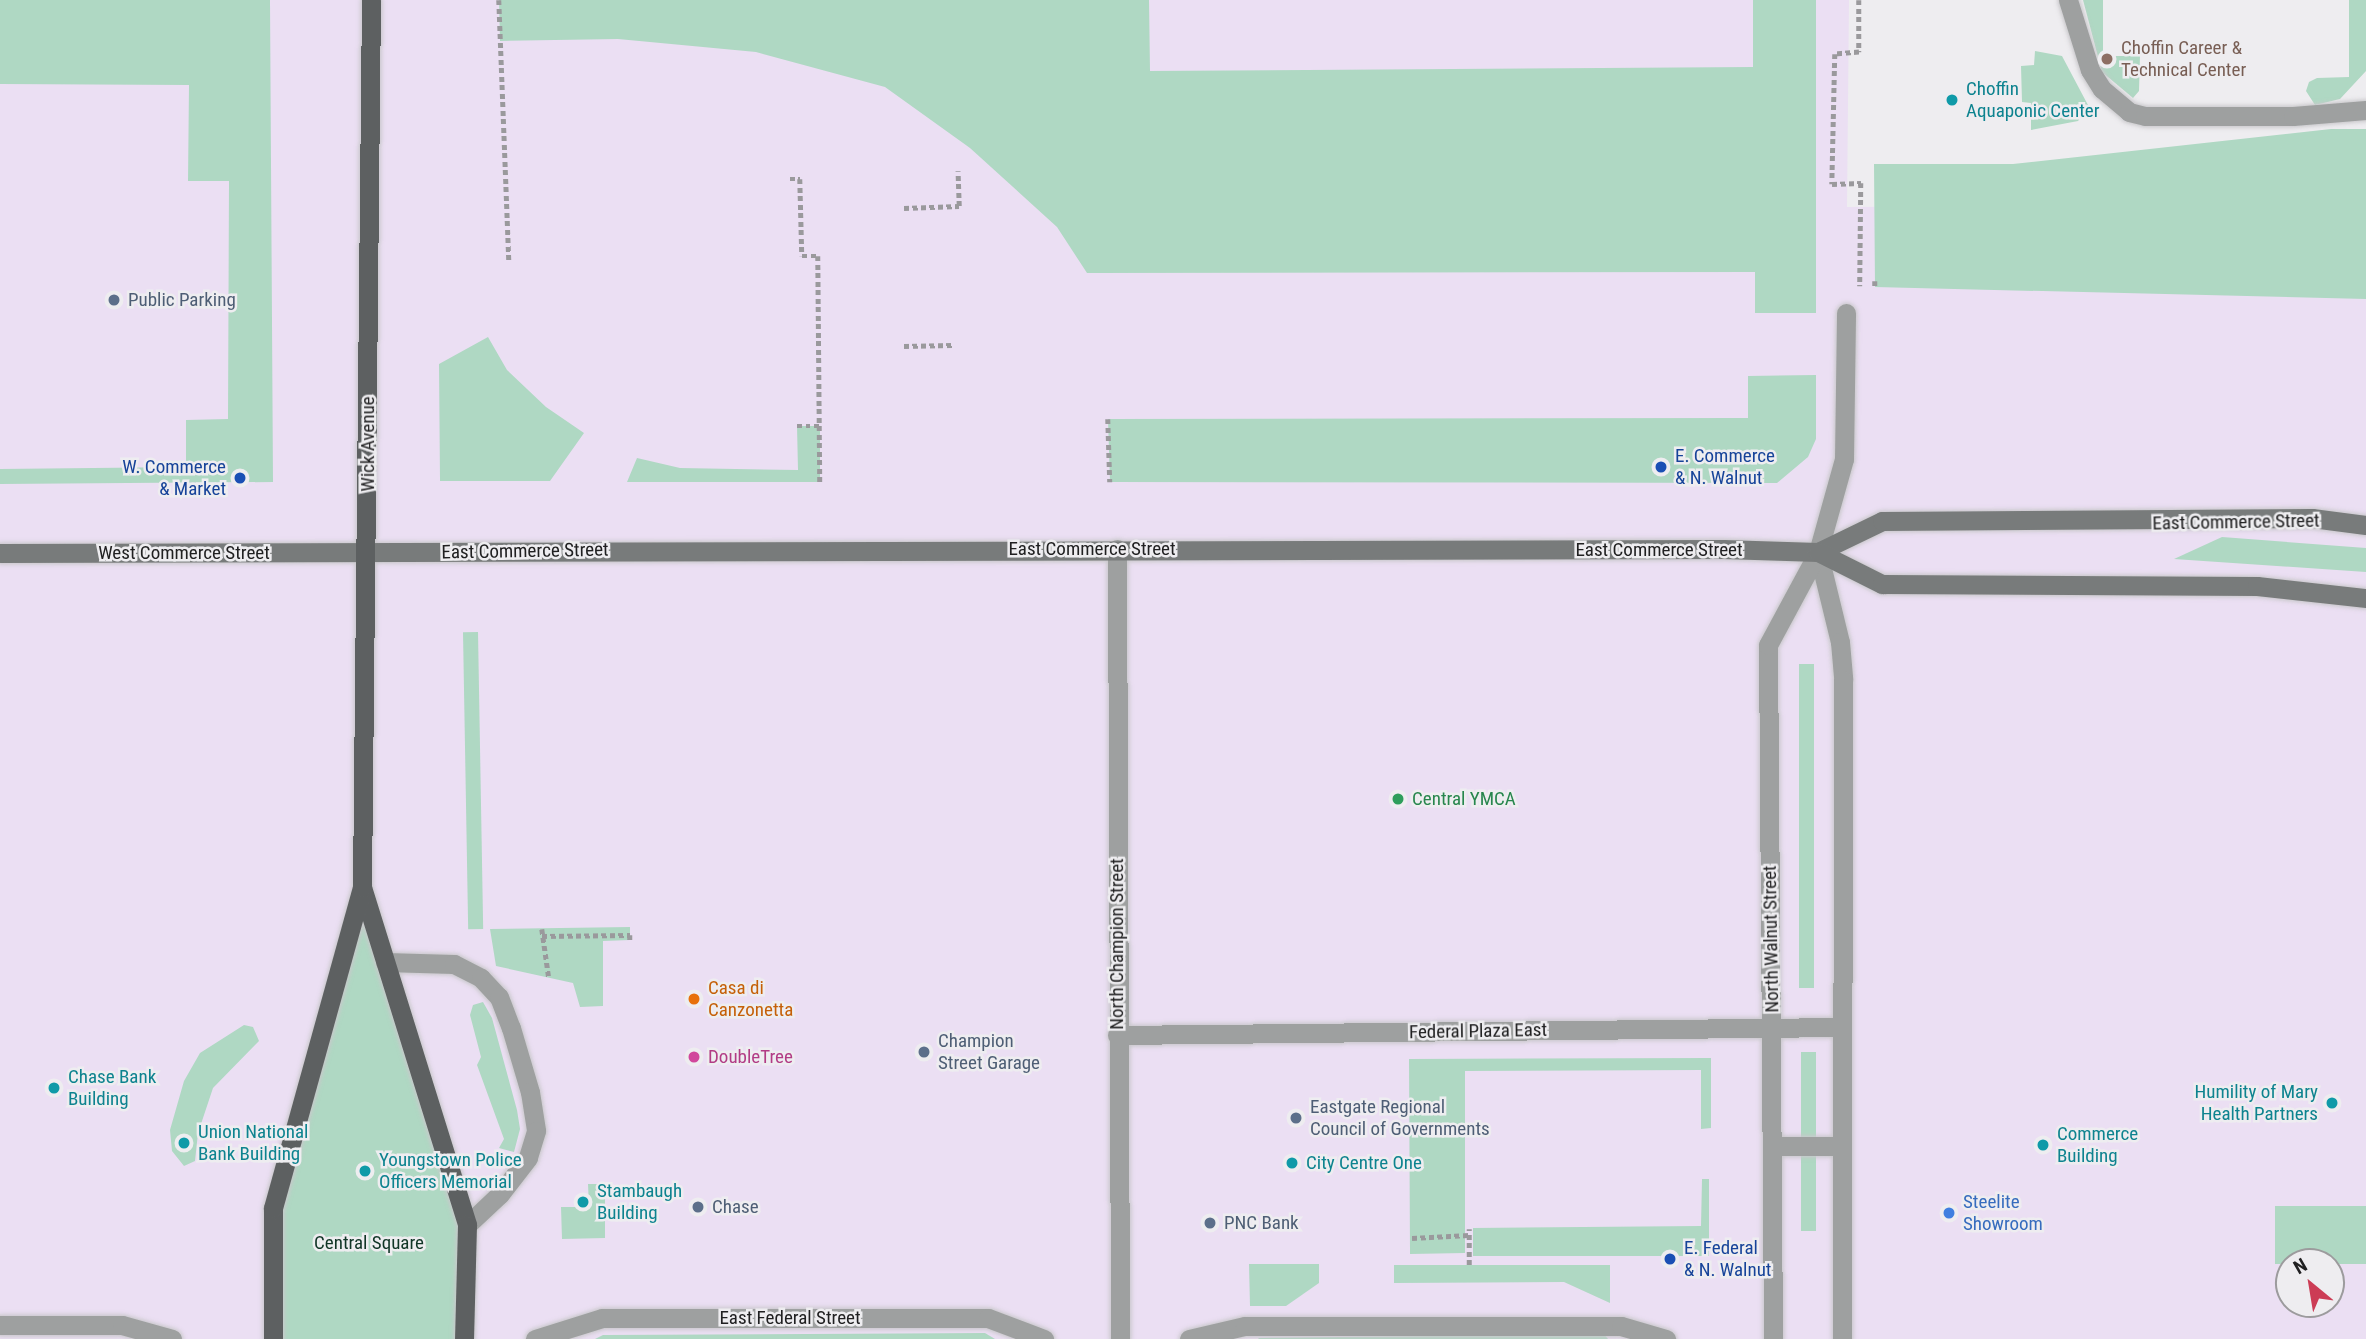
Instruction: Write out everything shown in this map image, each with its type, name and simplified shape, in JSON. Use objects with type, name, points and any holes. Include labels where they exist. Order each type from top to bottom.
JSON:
[{"type":"main road","name":"Wick Avenue","points":[[362,887],[370,0]]},
{"type":"main road","name":"East Commerce Street","points":[[367,553],[1116,549],[1818,552],[1882,521],[2130,523],[2312,518],[2366,525]]},
{"type":"main road","name":"East Commerce Street","points":[[1818,552],[1882,584],[2257,586],[2366,598]]},
{"type":"main road","name":"West Commerce Street","points":[[0,553],[367,553]]},
{"type":"main road","points":[[362,887],[467,1225],[464,1339]]},
{"type":"main road","points":[[273,1339],[273,1208],[362,887]]},
{"type":"street","points":[[2068,0],[2090,70],[2102,89],[2129,112],[2145,116],[2279,116],[2366,110]]},
{"type":"street","name":"North Walnut Street","points":[[1773,1339],[1768,645],[1818,552],[1844,459],[1846,313]]},
{"type":"street","name":"North Champion Street","points":[[1116,549],[1120,1339]]},
{"type":"street","name":"North Walnut Street","points":[[1818,552],[1840,642],[1843,680],[1840,1027],[1842,1339]]},
{"type":"street","points":[[385,961],[454,964],[481,978],[499,997],[511,1028],[530,1091],[536,1131],[528,1158],[500,1194],[467,1225]]},
{"type":"street","name":"Federal Plaza East","points":[[1117,1035],[1840,1027]]},
{"type":"street","points":[[1772,1146],[1841,1146]]},
{"type":"street","name":"East Federal Street","points":[[534,1339],[602,1318],[988,1318],[1044,1339]]},
{"type":"street","points":[[0,1325],[122,1325],[172,1339]]},
{"type":"street","points":[[1189,1339],[1245,1326],[1621,1326],[1666,1339]]},
{"type":"path","points":[[499,0],[509,263]]},
{"type":"path","points":[[1859,0],[1859,52],[1835,54],[1832,184],[1861,183],[1860,286]]},
{"type":"path","points":[[904,208],[959,206],[958,171]]},
{"type":"path","points":[[790,179],[800,179],[802,256],[818,256],[820,482]]},
{"type":"path","points":[[904,346],[952,345]]},
{"type":"path","points":[[1108,419],[1110,482]]},
{"type":"path","points":[[797,426],[820,426]]},
{"type":"path","points":[[542,929],[549,978]]},
{"type":"path","points":[[542,936],[630,935],[630,940]]},
{"type":"path","points":[[1412,1238],[1469,1232],[1469,1265]]},
{"type":"shaded area","points":[[0,0],[1849,0],[1847,207],[2366,204],[2366,1339],[0,1339]]},
{"type":"green space","points":[[0,0],[270,0],[273,482],[0,484],[0,469],[186,467],[186,420],[228,419],[229,181],[188,181],[189,85],[0,84]]},
{"type":"green space","points":[[499,0],[1149,0],[1150,71],[1753,67],[1753,0],[1816,0],[1816,313],[1755,313],[1755,272],[1087,273],[1057,227],[970,148],[885,87],[756,52],[618,39],[500,41]]},
{"type":"green space","points":[[2083,0],[2103,0],[2103,56],[2140,56],[2139,91],[2133,98],[2102,72]]},
{"type":"green space","points":[[2349,0],[2366,0],[2366,71],[2340,99],[2315,105],[2306,91],[2309,82],[2317,78],[2349,77]]},
{"type":"green space","points":[[2035,51],[2062,56],[2089,107],[2078,121],[2031,130],[2031,103],[2022,102],[2021,66],[2034,65]]},
{"type":"green space","points":[[2331,129],[2366,129],[2366,299],[1875,287],[1874,164],[2013,164]]},
{"type":"green space","points":[[488,337],[507,370],[546,407],[584,433],[550,481],[440,481],[439,364]]},
{"type":"green space","points":[[1816,375],[1816,439],[1808,457],[1777,483],[1110,482],[1108,419],[1748,418],[1748,376]]},
{"type":"green space","points":[[797,426],[820,426],[820,482],[627,482],[637,458],[680,468],[798,470]]},
{"type":"green space","points":[[2222,537],[2366,548],[2366,572],[2174,559]]},
{"type":"green space","points":[[463,632],[478,632],[483,929],[468,929]]},
{"type":"green space","points":[[1799,664],[1814,664],[1814,988],[1799,988]]},
{"type":"green space","name":"Central Square","points":[[362,887],[467,1225],[464,1339],[273,1339],[273,1208]]},
{"type":"green space","points":[[630,927],[630,940],[603,941],[603,1006],[580,1007],[573,983],[496,966],[490,929]]},
{"type":"green space","points":[[483,1002],[492,1018],[517,1110],[520,1129],[514,1152],[499,1148],[504,1139],[477,1065],[481,1057],[470,1015],[473,1005]]},
{"type":"green space","points":[[244,1025],[253,1027],[259,1041],[213,1088],[198,1133],[195,1161],[184,1166],[172,1151],[170,1130],[184,1081],[200,1053]]},
{"type":"green space","points":[[1801,1052],[1816,1052],[1816,1231],[1801,1231]]},
{"type":"green space","points":[[1711,1058],[1711,1128],[1701,1129],[1701,1070],[1465,1071],[1465,1253],[1410,1254],[1409,1059]]},
{"type":"green space","points":[[1702,1179],[1709,1179],[1709,1256],[1473,1256],[1473,1228],[1701,1226]]},
{"type":"green space","points":[[588,1184],[605,1184],[605,1238],[562,1239],[561,1207],[589,1207]]},
{"type":"green space","points":[[2275,1206],[2366,1206],[2366,1264],[2345,1264],[2345,1248],[2275,1248]]},
{"type":"green space","points":[[1249,1264],[1319,1264],[1319,1283],[1286,1306],[1250,1306]]},
{"type":"green space","points":[[1394,1265],[1610,1265],[1610,1303],[1564,1282],[1394,1283]]},
{"type":"green space","points":[[985,1333],[995,1339],[595,1339],[603,1335]]},
{"type":"green space","points":[[1604,1334],[1608,1339],[1258,1339],[1259,1338]]},
{"type":"place","name":"Choffin Career & Technical Center","points":[[2107,59]]},
{"type":"place","name":"Choffin Aquaponic Center","points":[[1952,100]]},
{"type":"place","name":"Public Parking","points":[[114,300]]},
{"type":"place","name":"E. Commerce & N. Walnut","points":[[1661,467]]},
{"type":"place","name":"W. Commerce & Market","points":[[240,478]]},
{"type":"place","name":"Central YMCA","points":[[1398,799]]},
{"type":"place","name":"Casa di Canzonetta","points":[[694,999]]},
{"type":"place","name":"Champion Street Garage","points":[[924,1052]]},
{"type":"place","name":"DoubleTree","points":[[694,1057]]},
{"type":"place","name":"Chase Bank Building","points":[[54,1088]]},
{"type":"place","name":"Humility of Mary Health Partners","points":[[2332,1103]]},
{"type":"place","name":"Eastgate Regional Council of Governments","points":[[1296,1118]]},
{"type":"place","name":"Union National Bank Building","points":[[184,1143]]},
{"type":"place","name":"Commerce Building","points":[[2043,1145]]},
{"type":"place","name":"City Centre One","points":[[1292,1163]]},
{"type":"place","name":"Youngstown Police Officers Memorial","points":[[365,1171]]},
{"type":"place","name":"Stambaugh Building","points":[[583,1202]]},
{"type":"place","name":"Chase","points":[[698,1207]]},
{"type":"place","name":"Steelite Showroom","points":[[1949,1213]]},
{"type":"place","name":"PNC Bank","points":[[1210,1223]]},
{"type":"place","name":"E. Federal & N. Walnut","points":[[1670,1259]]}]
